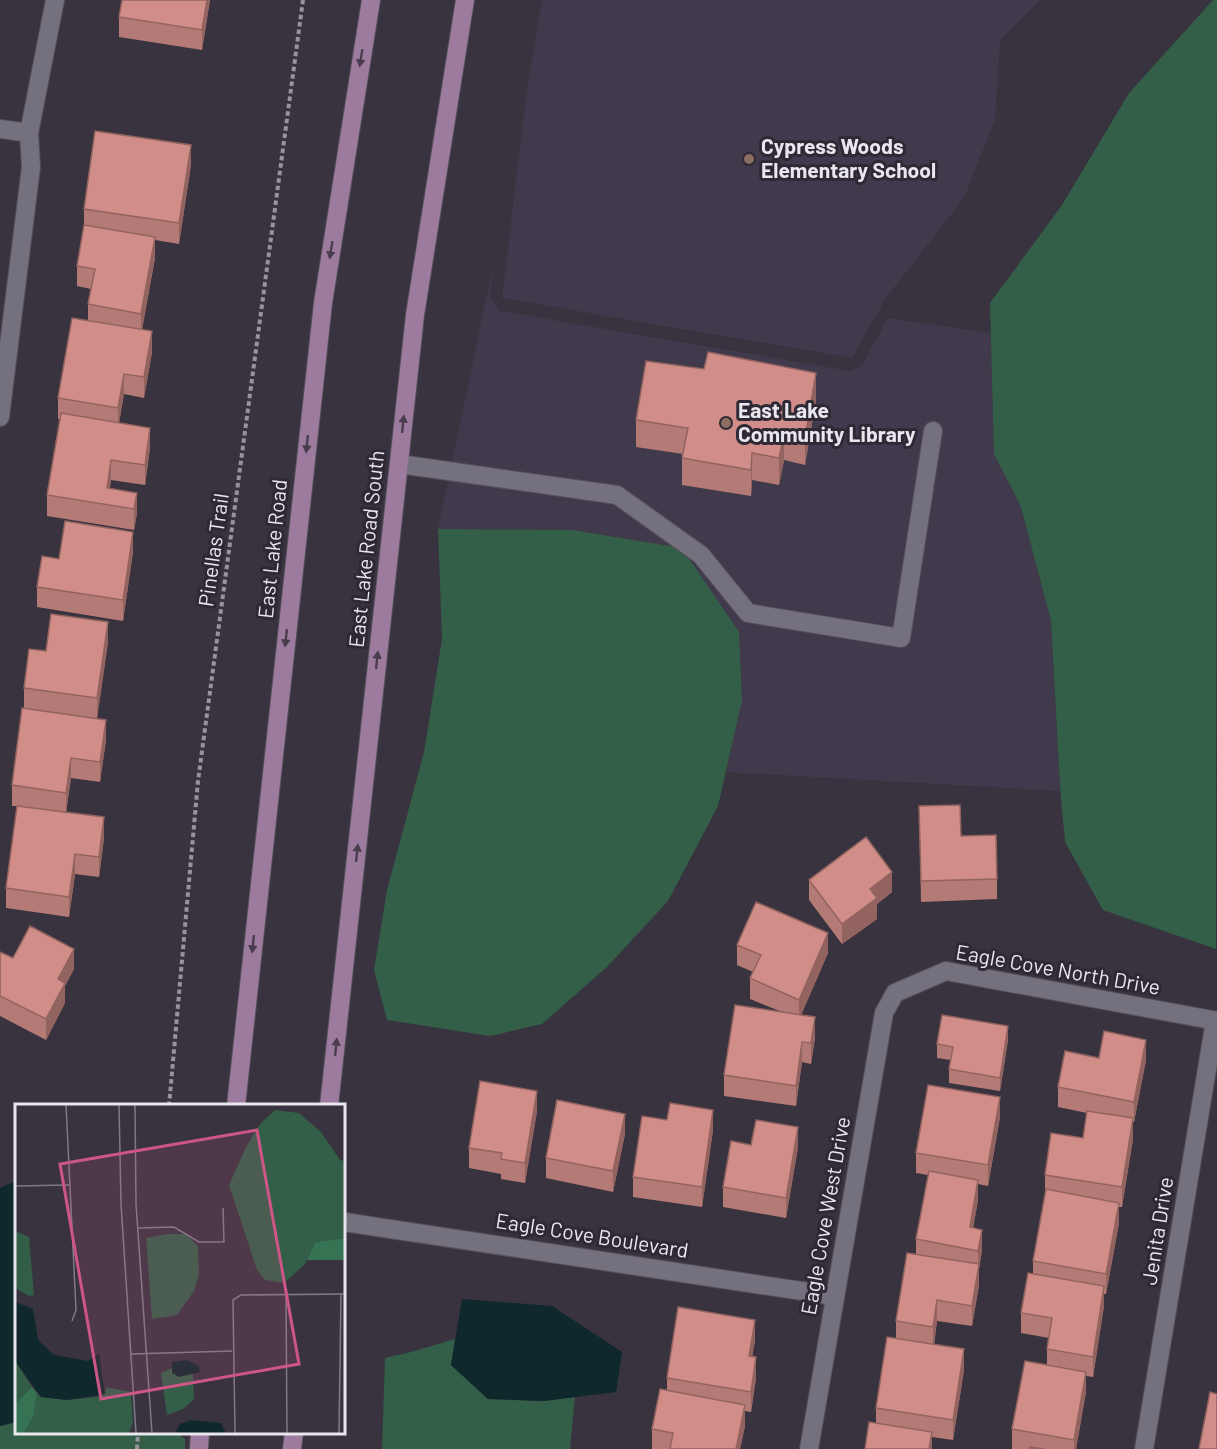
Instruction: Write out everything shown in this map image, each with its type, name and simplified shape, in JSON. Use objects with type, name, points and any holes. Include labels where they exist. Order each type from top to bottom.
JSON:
[{"type":"main road","name":"East Lake Road","points":[[236,1104],[322,303],[370,0]]},
{"type":"main road","name":"East Lake Road South","points":[[329,1104],[415,315],[465,0]]},
{"type":"main road","points":[[199,1449],[201,1434]]},
{"type":"main road","points":[[292,1449],[294,1434]]},
{"type":"street","points":[[0,417],[31,167],[29,133],[55,0]]},
{"type":"street","points":[[0,129],[29,133]]},
{"type":"street","points":[[399,464],[617,495],[701,555],[748,613],[901,638],[933,431]]},
{"type":"street","name":"Eagle Cove North Drive","points":[[895,993],[946,971],[1216,1021]]},
{"type":"street","name":"Eagle Cove West Drive","points":[[809,1449],[884,1013],[895,993]]},
{"type":"street","name":"Jenita Drive","points":[[1144,1449],[1216,1021]]},
{"type":"street","name":"Eagle Cove Boulevard","points":[[345,1222],[835,1296]]},
{"type":"path","name":"Pinellas Trail","points":[[169,1104],[198,781],[303,0]]},
{"type":"path","points":[[137,1449],[138,1434]]},
{"type":"shaded area","name":"Cypress Woods Elementary School","points":[[542,0],[1040,0],[1000,40],[995,120],[964,198],[886,298],[852,358],[502,298],[526,97]]},
{"type":"shaded area","points":[[494,261],[490,297],[500,311],[850,371],[862,365],[888,318],[991,333],[994,454],[1021,507],[1051,621],[1060,791],[726,772],[742,701],[572,530],[438,529]]},
{"type":"shaded area","points":[[15,1181],[15,1422],[0,1426],[0,1188]]},
{"type":"shaded area","points":[[462,1299],[552,1306],[622,1352],[616,1392],[544,1401],[488,1399],[451,1365]]},
{"type":"green space","points":[[1213,0],[1217,0],[1216,949],[1103,910],[1065,842],[1051,621],[1021,507],[994,454],[990,303],[1062,205],[1129,93]]},
{"type":"green space","points":[[438,529],[572,530],[682,548],[739,632],[742,701],[718,806],[668,901],[607,967],[542,1024],[490,1036],[387,1020],[374,970],[387,890],[424,752],[442,639]]},
{"type":"green space","points":[[455,1339],[451,1365],[488,1399],[544,1401],[575,1397],[570,1449],[382,1449],[385,1358]]},
{"type":"green space","points":[[15,1422],[15,1434],[178,1434],[185,1439],[185,1449],[0,1449],[0,1426]]},
{"type":"building","points":[[122,0],[207,0],[202,30],[119,17]]},
{"type":"building","points":[[95,131],[191,145],[179,223],[84,209]]},
{"type":"building","points":[[84,225],[155,237],[141,314],[88,304],[95,269],[77,266]]},
{"type":"building","points":[[72,318],[152,331],[144,377],[124,374],[118,408],[58,398]]},
{"type":"building","name":"East Lake Community Library","points":[[708,352],[816,373],[805,438],[784,434],[779,458],[752,453],[751,470],[682,458],[688,428],[636,420],[646,361],[704,369]]},
{"type":"building","points":[[61,413],[150,428],[145,465],[111,460],[107,488],[137,493],[134,509],[47,495]]},
{"type":"building","points":[[65,521],[133,532],[123,600],[37,587],[42,556],[59,559]]},
{"type":"building","points":[[51,614],[108,622],[97,698],[24,688],[29,649],[46,651]]},
{"type":"building","points":[[22,708],[106,720],[100,762],[71,758],[66,793],[12,785]]},
{"type":"building","points":[[960,805],[961,836],[996,835],[997,879],[921,881],[919,806]]},
{"type":"building","points":[[17,806],[104,817],[99,857],[75,854],[69,897],[6,888]]},
{"type":"building","points":[[866,837],[892,872],[870,889],[877,898],[842,924],[809,880]]},
{"type":"building","points":[[756,902],[828,933],[799,1000],[750,978],[761,955],[737,945]]},
{"type":"building","points":[[30,926],[74,949],[58,979],[65,983],[46,1019],[0,996],[0,952],[13,958]]},
{"type":"building","points":[[735,1005],[815,1017],[811,1043],[802,1042],[796,1086],[724,1075]]},
{"type":"building","points":[[942,1015],[1008,1026],[1000,1078],[949,1069],[953,1047],[937,1044]]},
{"type":"building","points":[[1104,1031],[1146,1040],[1134,1102],[1058,1087],[1065,1051],[1099,1058]]},
{"type":"building","points":[[480,1081],[537,1091],[525,1163],[501,1159],[502,1153],[469,1148]]},
{"type":"building","points":[[928,1085],[1000,1097],[988,1165],[916,1153]]},
{"type":"building","points":[[557,1100],[625,1114],[613,1171],[546,1158]]},
{"type":"building","points":[[670,1103],[713,1110],[702,1187],[633,1177],[642,1116],[667,1120]]},
{"type":"building","points":[[1087,1111],[1133,1118],[1122,1187],[1045,1175],[1051,1133],[1083,1138]]},
{"type":"building","points":[[756,1120],[798,1127],[786,1198],[723,1187],[731,1141],[751,1145]]},
{"type":"building","points":[[929,1171],[978,1180],[970,1227],[982,1230],[978,1251],[916,1239]]},
{"type":"building","points":[[1046,1189],[1119,1203],[1106,1274],[1033,1261]]},
{"type":"building","points":[[907,1253],[979,1264],[972,1306],[937,1300],[933,1327],[896,1321]]},
{"type":"building","points":[[1028,1273],[1104,1286],[1093,1357],[1047,1349],[1052,1318],[1021,1313]]},
{"type":"building","points":[[678,1307],[755,1320],[749,1356],[756,1357],[751,1392],[667,1378]]},
{"type":"building","points":[[887,1337],[964,1349],[953,1420],[876,1408]]},
{"type":"building","points":[[1025,1361],[1086,1372],[1074,1440],[1012,1429]]},
{"type":"building","points":[[660,1389],[745,1405],[736,1449],[670,1449],[673,1433],[652,1429]]},
{"type":"building","points":[[1210,1392],[1217,1394],[1217,1449],[1199,1449]]},
{"type":"building","points":[[869,1422],[932,1432],[929,1449],[865,1449]]},
{"type":"place","name":"Cypress Woods Elementary School","points":[[749,159]]},
{"type":"place","name":"East Lake Community Library","points":[[726,423]]}]
